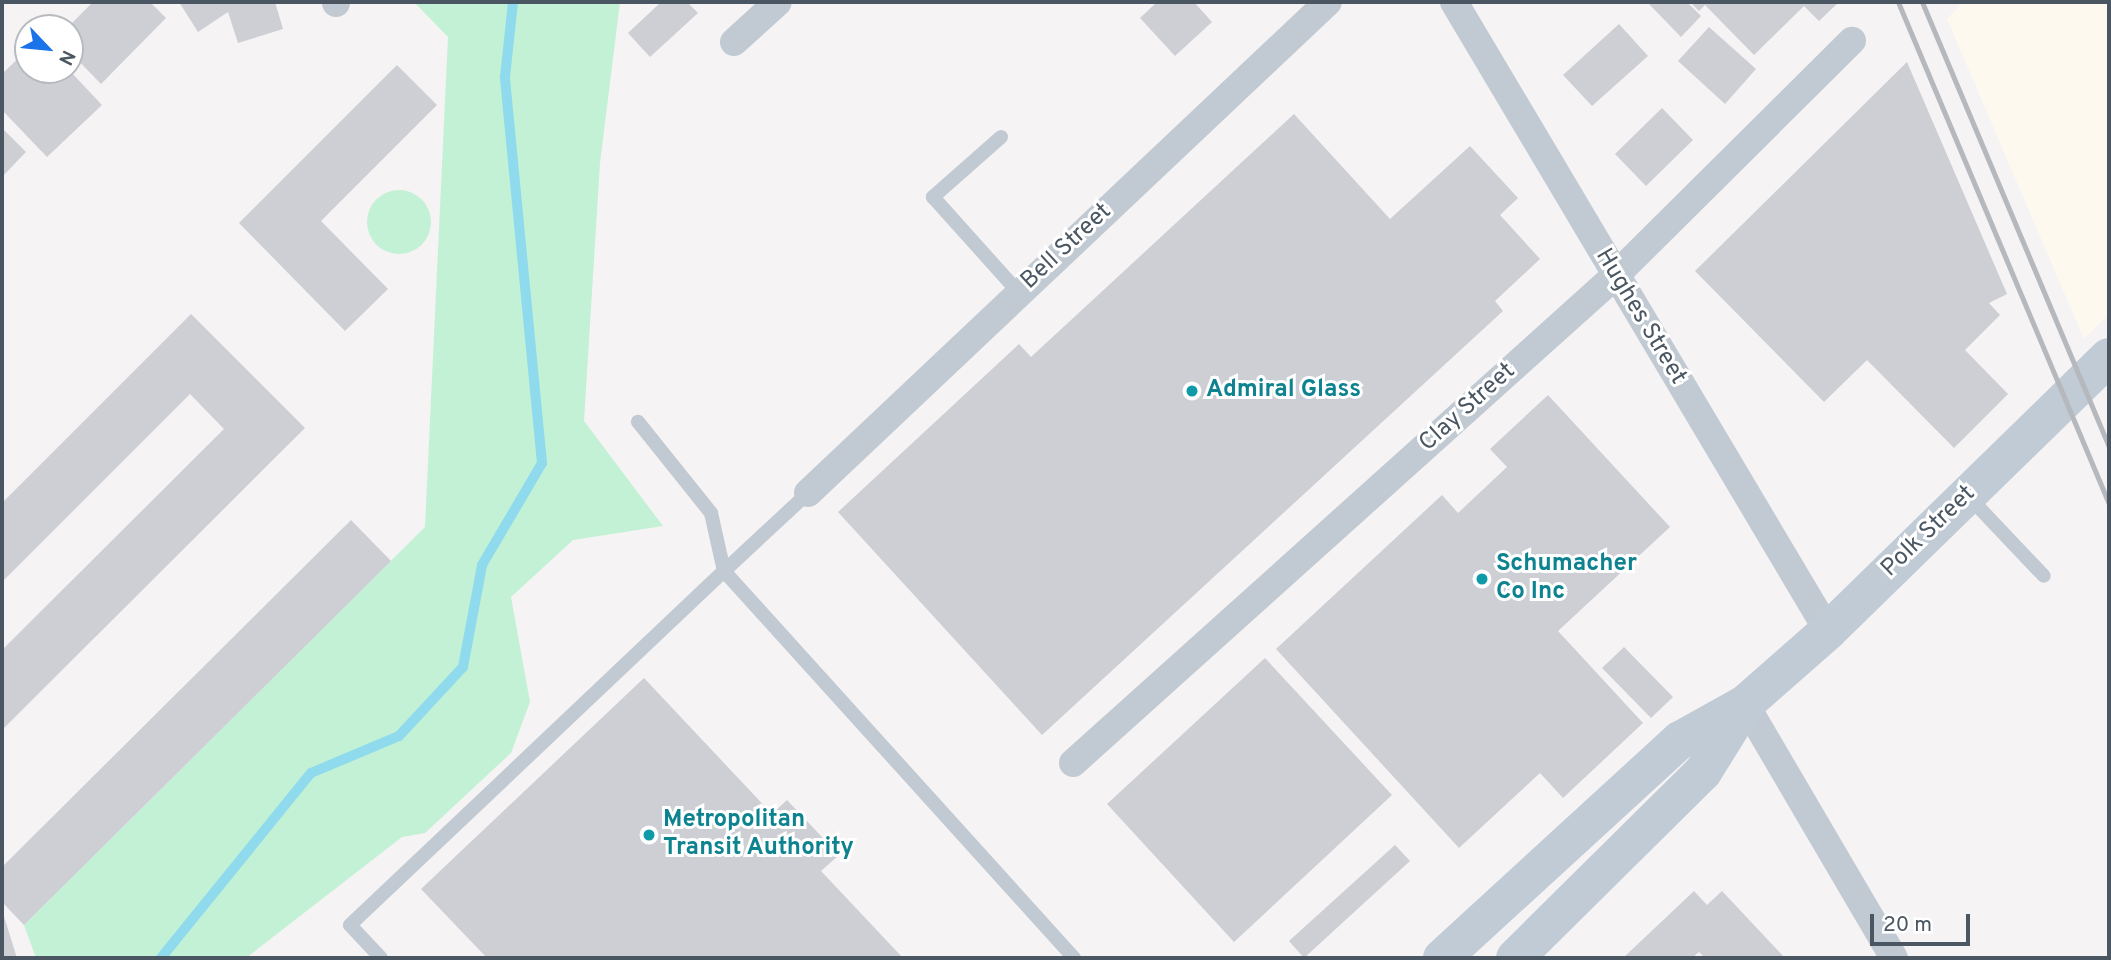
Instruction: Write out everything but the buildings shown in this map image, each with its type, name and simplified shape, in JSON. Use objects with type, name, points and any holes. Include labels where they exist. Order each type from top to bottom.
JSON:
[{"type":"main road","name":"Polk Street","points":[[1441,958],[1680,740],[1745,704],[1828,631],[2109,357]]},
{"type":"main road","name":"Polk Street","points":[[1515,958],[1703,772],[1745,704]]},
{"type":"street","points":[[734,42],[778,2]]},
{"type":"street","name":"Bell Street","points":[[808,494],[1328,2]]},
{"type":"street","name":"Hughes Street","points":[[1454,2],[1828,631]]},
{"type":"street","name":"Clay Street","points":[[1073,763],[1615,276],[1852,41]]},
{"type":"street","points":[[1745,704],[1894,958]]},
{"type":"lane","points":[[1001,137],[933,197],[1019,293]]},
{"type":"lane","points":[[638,422],[711,513],[724,571],[1074,958]]},
{"type":"lane","points":[[381,958],[350,925],[808,494]]},
{"type":"lane","points":[[1967,495],[2044,576]]},
{"type":"shaded area","points":[[1963,2],[2109,2],[2109,314],[2084,339],[1947,19]]},
{"type":"green space","points":[[414,2],[620,2],[600,163],[584,421],[663,526],[573,540],[511,597],[530,702],[511,753],[425,833],[402,837],[246,958],[36,958],[24,925],[425,527],[448,37]]},
{"type":"green space","points":[[399,190],[417,196],[425,204],[431,222],[425,240],[417,248],[399,254],[381,248],[373,240],[367,222],[373,204],[381,196]]},
{"type":"waterway","points":[[161,958],[311,773],[399,736],[463,667],[482,565],[542,463],[505,77],[513,2]]},
{"type":"railway","points":[[1898,2],[2109,504]]},
{"type":"railway","points":[[1922,2],[2109,447]]},
{"type":"place","name":"Admiral Glass","points":[[1192,391]]},
{"type":"place","name":"Schumacher Co Inc","points":[[1482,579]]},
{"type":"place","name":"Metropolitan Transit Authority","points":[[649,835]]}]
